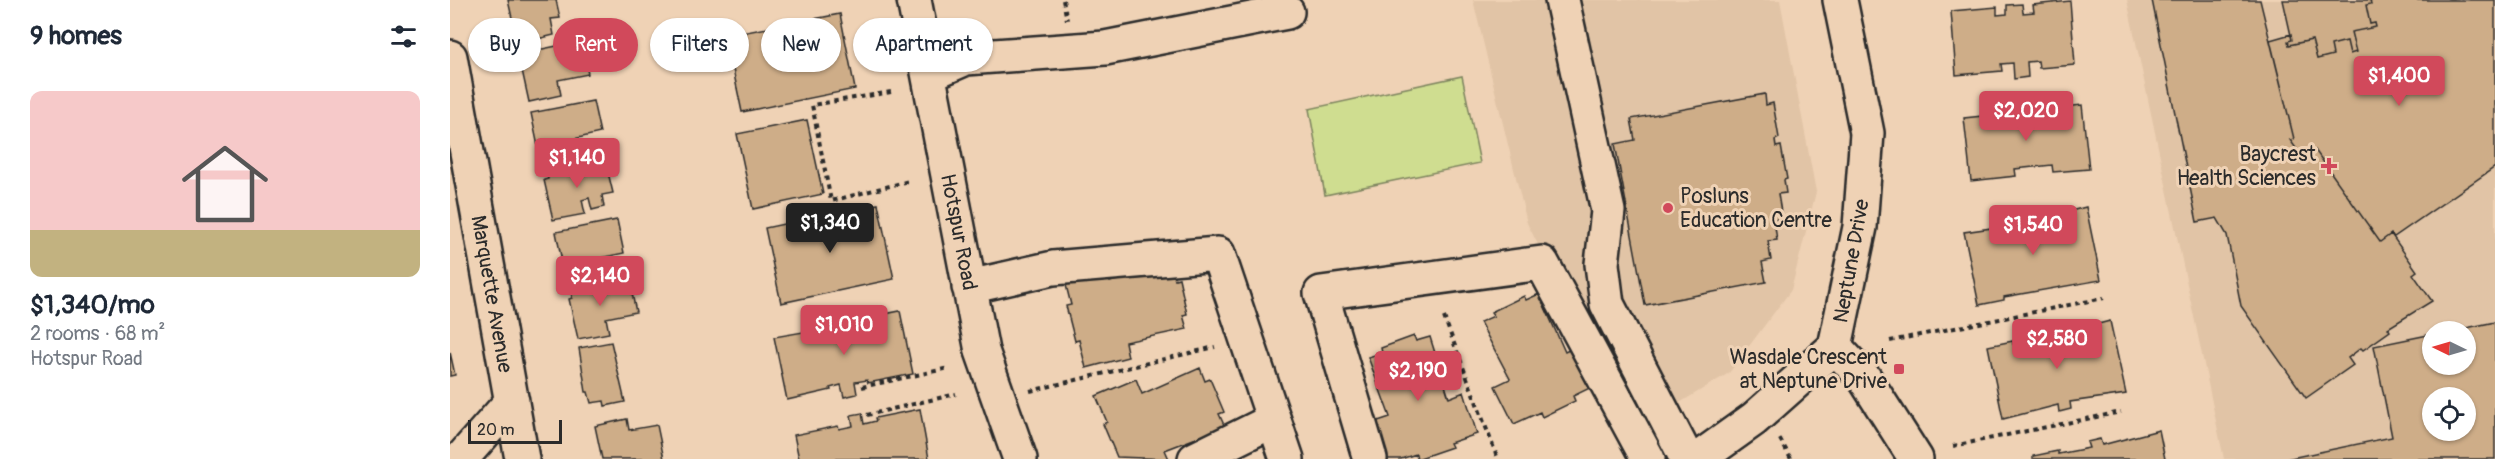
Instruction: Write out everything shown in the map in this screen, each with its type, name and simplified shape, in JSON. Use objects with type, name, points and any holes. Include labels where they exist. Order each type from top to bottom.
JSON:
[{"type":"street","name":"Hotspur Road","points":[[914,0],[982,351],[1020,459]]},
{"type":"street","points":[[1562,0],[1608,211],[1602,264],[1607,304],[1687,459]]},
{"type":"street","name":"Neptune Drive","points":[[1698,459],[1754,419],[1835,347],[1860,227],[1867,133],[1840,0]]},
{"type":"street","points":[[929,74],[966,58],[1105,48],[1287,12]]},
{"type":"street","name":"Marquette Avenue","points":[[450,57],[522,459]]},
{"type":"street","points":[[969,287],[1053,268],[1218,254],[1248,339],[1272,421],[1287,459]]},
{"type":"street","points":[[1370,459],[1321,293],[1542,263],[1648,459]]},
{"type":"street","points":[[1835,347],[1865,379],[1916,459]]},
{"type":"street","points":[[461,459],[512,401]]},
{"type":"street","points":[[1195,459],[1272,421]]},
{"type":"path","points":[[891,92],[812,105],[831,201],[909,181]]},
{"type":"path","points":[[1890,341],[2104,298]]},
{"type":"path","points":[[1444,317],[1498,459]]},
{"type":"path","points":[[999,399],[1248,339]]},
{"type":"path","points":[[862,387],[949,368]]},
{"type":"path","points":[[867,415],[956,394]]},
{"type":"path","points":[[1953,446],[2121,412]]},
{"type":"path","points":[[1779,438],[1791,459]]},
{"type":"shaded area","name":"Posluns Education Centre","points":[[1473,0],[1780,0],[1816,192],[1791,290],[1729,373],[1633,431],[1527,223]]},
{"type":"shaded area","name":"Baycrest Health Sciences","points":[[2127,0],[2495,0],[2495,459],[2224,459]]},
{"type":"green space","points":[[1462,76],[1480,163],[1325,195],[1309,109]]},
{"type":"building","points":[[508,0],[556,0],[560,18],[551,19],[553,35],[541,38],[541,18],[512,18]]},
{"type":"building","points":[[2152,0],[2260,0],[2294,139],[2290,140],[2303,158],[2315,150],[2380,242],[2391,234],[2417,271],[2413,274],[2432,301],[2388,328],[2390,331],[2348,358],[2353,365],[2306,398],[2241,306],[2227,235],[2217,218],[2197,222]]},
{"type":"building","points":[[2283,0],[2370,0],[2371,4],[2366,5],[2370,24],[2375,23],[2376,27],[2351,32],[2356,52],[2350,54],[2347,41],[2331,45],[2333,55],[2317,59],[2312,40],[2289,45],[2288,41],[2292,40]]},
{"type":"building","points":[[2370,0],[2495,0],[2495,167],[2394,237],[2391,234],[2380,242],[2315,150],[2303,158],[2290,140],[2294,139],[2270,40],[2291,34],[2292,40],[2288,41],[2289,45],[2312,40],[2317,59],[2333,55],[2331,45],[2347,41],[2350,54],[2356,52],[2351,32],[2376,27],[2375,23],[2370,24],[2366,5],[2371,4]]},
{"type":"building","points":[[2070,1],[2075,65],[2039,68],[2038,61],[2027,62],[2028,77],[2014,79],[2013,63],[2001,64],[2002,71],[1956,75],[1951,11],[1997,7],[1997,15],[2007,14],[2007,5],[2022,4],[2023,13],[2034,12],[2033,5]]},
{"type":"building","points":[[840,14],[841,18],[819,18]]},
{"type":"building","points":[[841,19],[855,89],[742,112],[734,72],[749,72],[749,32],[761,29],[761,72],[841,72]]},
{"type":"building","points":[[553,47],[553,72],[588,72],[588,74],[558,80],[561,95],[529,102],[522,72],[541,72],[541,49]]},
{"type":"building","points":[[1765,94],[1766,105],[1773,103],[1779,138],[1775,140],[1776,147],[1781,146],[1787,179],[1784,180],[1786,193],[1778,194],[1782,218],[1774,220],[1777,240],[1768,241],[1771,260],[1762,262],[1766,282],[1645,305],[1615,144],[1635,140],[1631,119]]},
{"type":"building","points":[[593,101],[600,133],[569,140],[573,155],[541,161],[531,113]]},
{"type":"building","points":[[2035,102],[2037,117],[2048,116],[2047,109],[2082,105],[2089,169],[2053,172],[2052,165],[2015,169],[2016,176],[1971,181],[1964,118],[2011,113],[2012,120],[2020,119],[2019,104]]},
{"type":"building","points":[[807,120],[823,194],[753,209],[737,134]]},
{"type":"building","points":[[605,160],[613,193],[602,195],[604,207],[592,210],[589,198],[582,200],[585,214],[553,220],[544,180],[548,179],[547,172]]},
{"type":"building","points":[[878,204],[894,279],[781,303],[765,228]]},
{"type":"building","points":[[2086,207],[2101,280],[2004,297],[2004,300],[1979,305],[1964,232],[2019,224],[2019,220],[2031,218],[2032,221]]},
{"type":"building","points":[[617,220],[624,253],[595,259],[598,274],[566,281],[556,232]]},
{"type":"building","points":[[1171,265],[1175,279],[1179,278],[1187,314],[1183,315],[1187,329],[1125,342],[1128,357],[1086,368],[1079,340],[1075,341],[1066,306],[1071,305],[1064,277],[1106,267],[1110,282]]},
{"type":"building","points":[[629,279],[636,312],[606,318],[609,333],[578,339],[569,299],[572,298],[571,291]]},
{"type":"building","points":[[1539,294],[1565,352],[1579,345],[1598,384],[1573,396],[1575,401],[1542,417],[1540,412],[1514,424],[1495,386],[1510,379],[1480,322],[1494,316],[1491,312],[1524,296],[1526,300]]},
{"type":"building","points":[[900,311],[913,374],[868,383],[867,380],[855,382],[857,394],[844,397],[841,385],[830,388],[831,390],[787,400],[774,337],[856,323],[855,320]]},
{"type":"building","points":[[2110,321],[2126,394],[2070,402],[2071,409],[2059,412],[2058,405],[2003,419],[1988,346],[2044,338],[2043,334],[2055,332],[2056,335]]},
{"type":"building","points":[[2495,322],[2495,459],[2286,459],[2392,437],[2374,346],[2422,336],[2422,375],[2476,375],[2476,326]]},
{"type":"building","points":[[1414,336],[1416,341],[1430,337],[1449,398],[1464,392],[1477,434],[1450,443],[1452,447],[1417,459],[1416,454],[1401,459],[1388,459],[1375,422],[1390,417],[1368,357],[1382,353],[1381,348]]},
{"type":"building","points":[[611,342],[625,402],[605,406],[604,401],[591,403],[588,392],[586,392],[579,348]]},
{"type":"building","points":[[450,352],[455,375],[450,376]]},
{"type":"building","points":[[1200,368],[1205,381],[1210,379],[1224,412],[1219,414],[1225,427],[1165,450],[1169,459],[1117,457],[1103,424],[1107,422],[1096,396],[1136,379],[1142,394]]},
{"type":"building","points":[[920,409],[929,459],[799,459],[794,435],[838,426],[839,429],[853,426],[851,415],[862,413],[864,424],[876,421],[875,418]]},
{"type":"building","points":[[627,419],[629,430],[657,425],[664,459],[602,459],[595,426]]},
{"type":"building","points":[[2159,430],[2165,459],[2033,459],[2033,456],[2058,451],[2058,454],[2089,448],[2087,442],[2100,439],[2102,445]]},
{"type":"place","name":"Baycrest Health Sciences","points":[[2329,166]]},
{"type":"place","name":"Posluns Education Centre","points":[[1668,208]]},
{"type":"place","name":"Wasdale Crescent at Neptune Drive","points":[[1899,369]]}]
